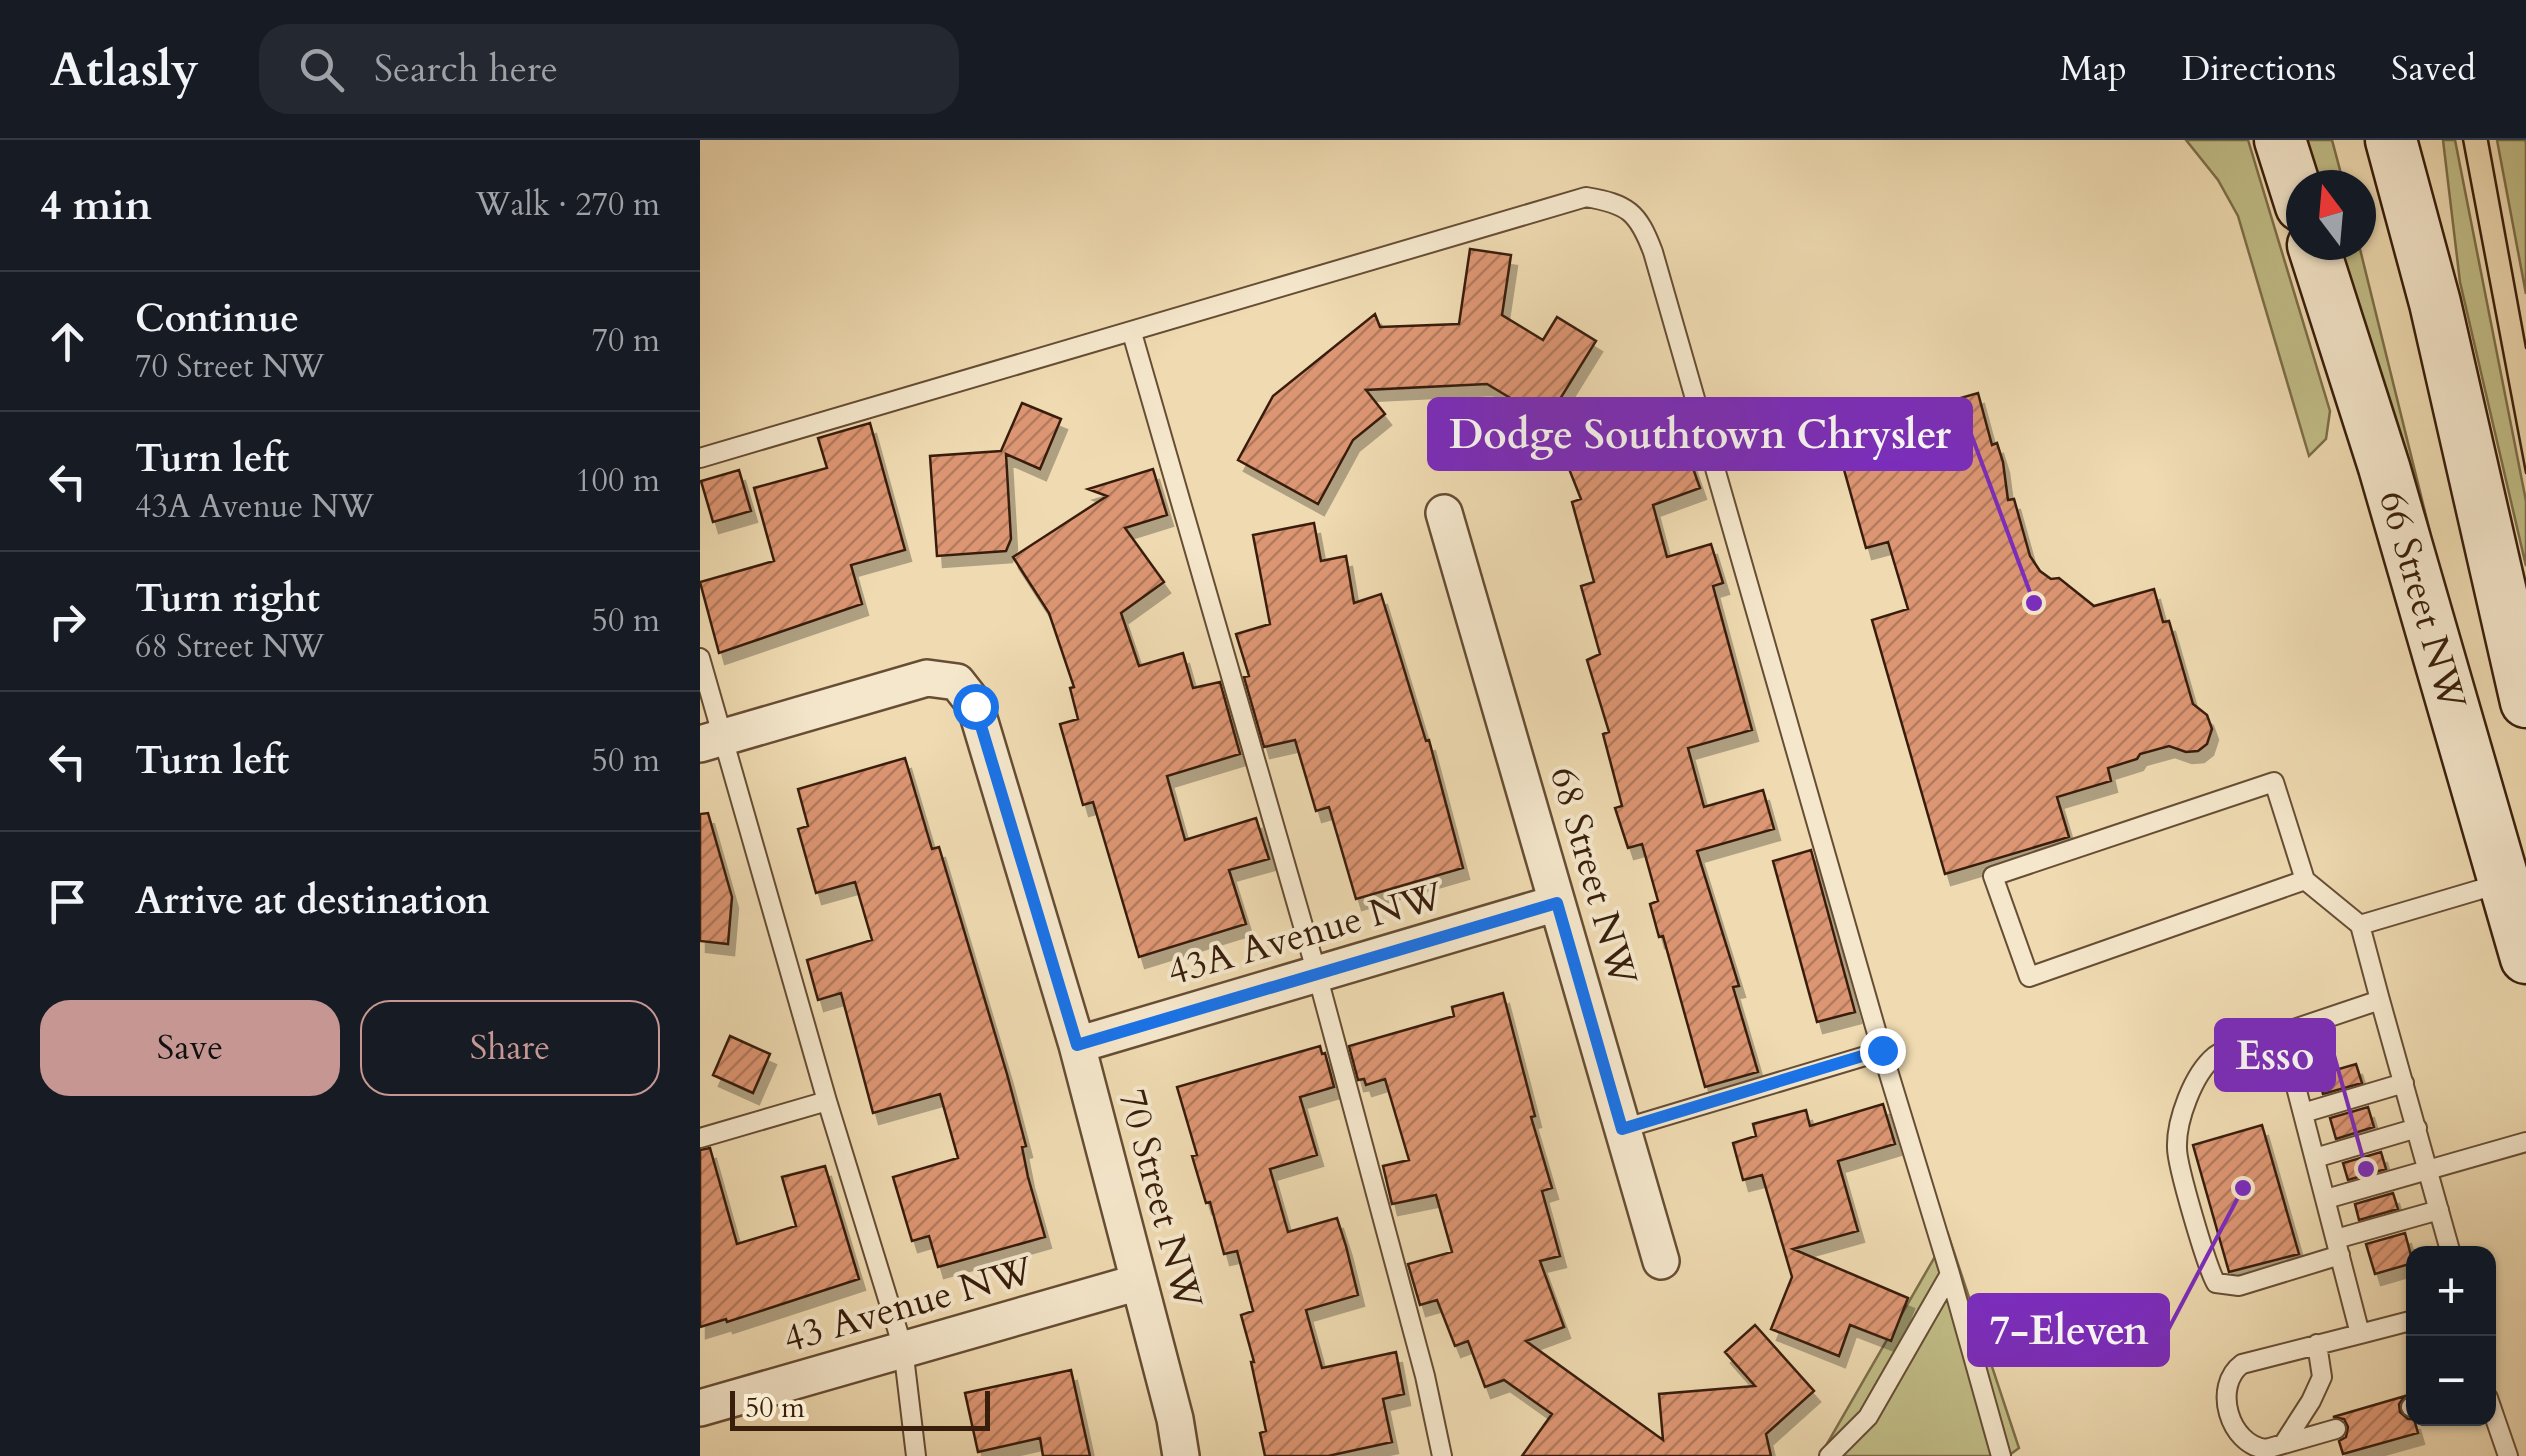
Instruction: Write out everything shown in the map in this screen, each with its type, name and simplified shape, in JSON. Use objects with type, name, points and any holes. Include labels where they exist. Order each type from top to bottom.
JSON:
[{"type":"main road","points":[[2280,140],[2290,170]]},
{"type":"main road","name":"66 Street NW","points":[[2390,140],[2435,303],[2526,702]]},
{"type":"main road","name":"66 Street NW","points":[[2318,260],[2516,879],[2526,958]]},
{"type":"street","name":"68 Street NW","points":[[1444,513],[1661,1262]]},
{"type":"street","name":"70 Street NW","points":[[712,741],[927,678],[957,682],[975,706],[1077,1045],[1182,1456]]},
{"type":"street","name":"43A Avenue NW","points":[[1077,1045],[1557,903]]},
{"type":"street","name":"43 Avenue NW","points":[[700,1408],[1139,1282]]},
{"type":"lane","points":[[700,458],[1586,197],[1619,202],[1642,223],[2001,1456]]},
{"type":"lane","points":[[1132,332],[1317,974],[1425,1376],[1442,1456]]},
{"type":"lane","points":[[700,658],[712,741],[903,1348],[916,1456]]},
{"type":"lane","points":[[2305,880],[2030,976],[1993,876],[2274,782],[2305,880],[2360,926],[2449,1246]]},
{"type":"lane","points":[[2360,926],[2516,879]]},
{"type":"lane","points":[[2380,1000],[2225,1050],[2212,1058],[2184,1112],[2176,1152],[2216,1283],[2239,1286],[2440,1210]]},
{"type":"lane","points":[[2282,1033],[2360,1334]]},
{"type":"lane","points":[[1622,1129],[1882,1050]]},
{"type":"lane","points":[[2303,1113],[2404,1082]]},
{"type":"lane","points":[[700,1138],[826,1101]]},
{"type":"lane","points":[[2315,1158],[2417,1128]]},
{"type":"lane","points":[[2326,1199],[2526,1142]]},
{"type":"lane","points":[[1829,1456],[1868,1417],[1950,1274]]},
{"type":"lane","points":[[2336,1429],[2266,1450],[2254,1448],[2238,1436],[2232,1420],[2227,1383],[2232,1372],[2242,1364],[2406,1322]]},
{"type":"lane","points":[[2284,1444],[2312,1402],[2322,1378],[2316,1344]]},
{"type":"lane","points":[[2496,1421],[2508,1456]]},
{"type":"shaded area","points":[[2186,140],[2248,140],[2330,411],[2326,439],[2309,456],[2238,216],[2218,180]]},
{"type":"shaded area","points":[[2300,140],[2332,140],[2340,170],[2310,170]]},
{"type":"shaded area","points":[[2443,140],[2455,140],[2526,501],[2526,566],[2460,282]]},
{"type":"shaded area","points":[[2497,140],[2526,143],[2526,294]]},
{"type":"shaded area","points":[[2339,260],[2363,260],[2430,532],[2423,534]]},
{"type":"shaded area","points":[[1948,1234],[2019,1448],[2008,1456],[1820,1456]]},
{"type":"building","points":[[1470,249],[1511,255],[1502,315],[1543,340],[1557,317],[1596,341],[1547,420],[1487,384],[1366,390],[1385,414],[1353,440],[1318,504],[1238,460],[1273,396],[1375,314],[1380,327],[1459,324]]},
{"type":"building","points":[[1978,393],[1992,445],[1997,443],[2003,462],[2008,500],[2014,499],[2030,556],[2040,571],[2051,579],[2059,578],[2094,606],[2154,589],[2163,622],[2169,621],[2193,704],[2207,715],[2212,729],[2207,744],[2198,751],[2186,752],[2169,746],[2140,754],[2137,759],[2108,768],[2111,781],[2057,797],[2069,837],[1945,874],[1872,620],[1908,609],[1888,542],[1866,548],[1834,434]]},
{"type":"building","points":[[1022,403],[1061,419],[1040,469],[1006,454],[1011,539],[1006,551],[937,556],[930,456],[1001,451]]},
{"type":"building","points":[[1601,405],[1610,427],[1665,409],[1680,457],[1688,454],[1700,488],[1653,505],[1667,557],[1711,544],[1723,583],[1713,586],[1752,730],[1688,748],[1704,807],[1763,790],[1774,829],[1697,851],[1739,986],[1733,987],[1758,1072],[1705,1087],[1663,936],[1659,937],[1650,904],[1658,901],[1642,844],[1628,848],[1615,808],[1622,806],[1603,734],[1609,732],[1587,660],[1600,654],[1581,586],[1594,582],[1572,502],[1581,499],[1552,426]]},
{"type":"building","points":[[870,423],[905,550],[851,565],[862,604],[719,653],[700,582],[774,561],[754,488],[827,468],[818,438]]},
{"type":"building","points":[[1153,469],[1167,515],[1125,528],[1164,582],[1121,613],[1139,666],[1183,653],[1193,688],[1220,682],[1240,754],[1167,776],[1185,840],[1256,818],[1269,859],[1229,870],[1246,924],[1139,957],[1093,802],[1083,805],[1060,724],[1078,719],[1070,688],[1074,687],[1049,613],[1013,557],[1107,496],[1088,489]]},
{"type":"building","points":[[739,470],[751,511],[713,522],[701,481]]},
{"type":"building","points":[[1314,523],[1321,561],[1346,556],[1354,603],[1381,594],[1426,741],[1429,740],[1463,868],[1356,899],[1329,807],[1316,811],[1295,740],[1264,747],[1236,634],[1270,624],[1253,535]]},
{"type":"building","points":[[905,758],[932,849],[939,847],[1007,1074],[1045,1237],[938,1267],[929,1236],[912,1241],[893,1177],[958,1158],[940,1094],[873,1113],[841,993],[818,1000],[807,960],[872,940],[855,882],[816,893],[798,829],[808,826],[798,789]]},
{"type":"building","points":[[708,813],[732,897],[728,944],[700,941],[700,814]]},
{"type":"building","points":[[1811,850],[1855,1012],[1817,1022],[1773,861]]},
{"type":"building","points":[[1503,993],[1535,1116],[1531,1117],[1552,1188],[1542,1191],[1560,1256],[1540,1261],[1564,1327],[1526,1341],[1663,1440],[1659,1394],[1755,1386],[1725,1352],[1755,1325],[1814,1391],[1766,1434],[1771,1456],[1522,1456],[1552,1414],[1504,1380],[1485,1387],[1468,1341],[1455,1346],[1437,1300],[1420,1305],[1408,1264],[1452,1252],[1436,1195],[1392,1204],[1383,1166],[1409,1160],[1385,1079],[1366,1085],[1364,1079],[1358,1080],[1349,1046],[1454,1016],[1452,1007]]},
{"type":"building","points":[[730,1036],[770,1054],[753,1093],[713,1075]]},
{"type":"building","points":[[1320,1046],[1334,1087],[1300,1097],[1317,1155],[1270,1169],[1288,1232],[1337,1218],[1346,1246],[1358,1295],[1306,1310],[1322,1368],[1396,1352],[1404,1394],[1383,1399],[1392,1442],[1328,1456],[1265,1456],[1260,1433],[1266,1431],[1241,1315],[1253,1311],[1237,1251],[1224,1254],[1210,1202],[1206,1203],[1177,1087]]},
{"type":"building","points":[[2356,1064],[2362,1083],[2323,1094],[2318,1075]]},
{"type":"building","points":[[1883,1104],[1895,1144],[1838,1161],[1858,1231],[1793,1249],[1908,1298],[1891,1341],[1850,1325],[1839,1356],[1771,1329],[1792,1277],[1762,1175],[1743,1180],[1733,1143],[1756,1136],[1753,1124],[1806,1110],[1810,1126]]},
{"type":"building","points":[[2368,1107],[2374,1127],[2336,1139],[2330,1118]]},
{"type":"building","points":[[2262,1125],[2299,1254],[2229,1272],[2193,1145]]},
{"type":"building","points":[[710,1148],[737,1244],[796,1226],[782,1177],[825,1166],[859,1279],[727,1322],[726,1319],[700,1327],[700,1150]]},
{"type":"building","points":[[2381,1152],[2386,1169],[2348,1180],[2343,1163]]},
{"type":"building","points":[[2393,1193],[2398,1209],[2359,1220],[2355,1204]]},
{"type":"building","points":[[2405,1233],[2408,1246],[2406,1265],[2375,1274],[2366,1244]]},
{"type":"building","points":[[1071,1370],[1090,1456],[1043,1456],[1040,1438],[978,1452],[965,1393]]},
{"type":"building","points":[[2405,1396],[2399,1404],[2400,1412],[2406,1417],[2406,1426],[2416,1426],[2418,1433],[2343,1454],[2339,1441],[2346,1437],[2348,1427],[2344,1419],[2333,1417]]},
{"type":"tram line","points":[[2463,140],[2526,473]]},
{"type":"tram line","points":[[2488,140],[2526,348]]},
{"type":"place","name":"Dodge Southtown Chrysler","points":[[2034,603]]},
{"type":"place","name":"Esso","points":[[2366,1169]]},
{"type":"place","name":"7-Eleven","points":[[2243,1188]]},
{"type":"route","points":[[975,706],[1077,1045],[1557,903],[1622,1129],[1882,1050]]}]
